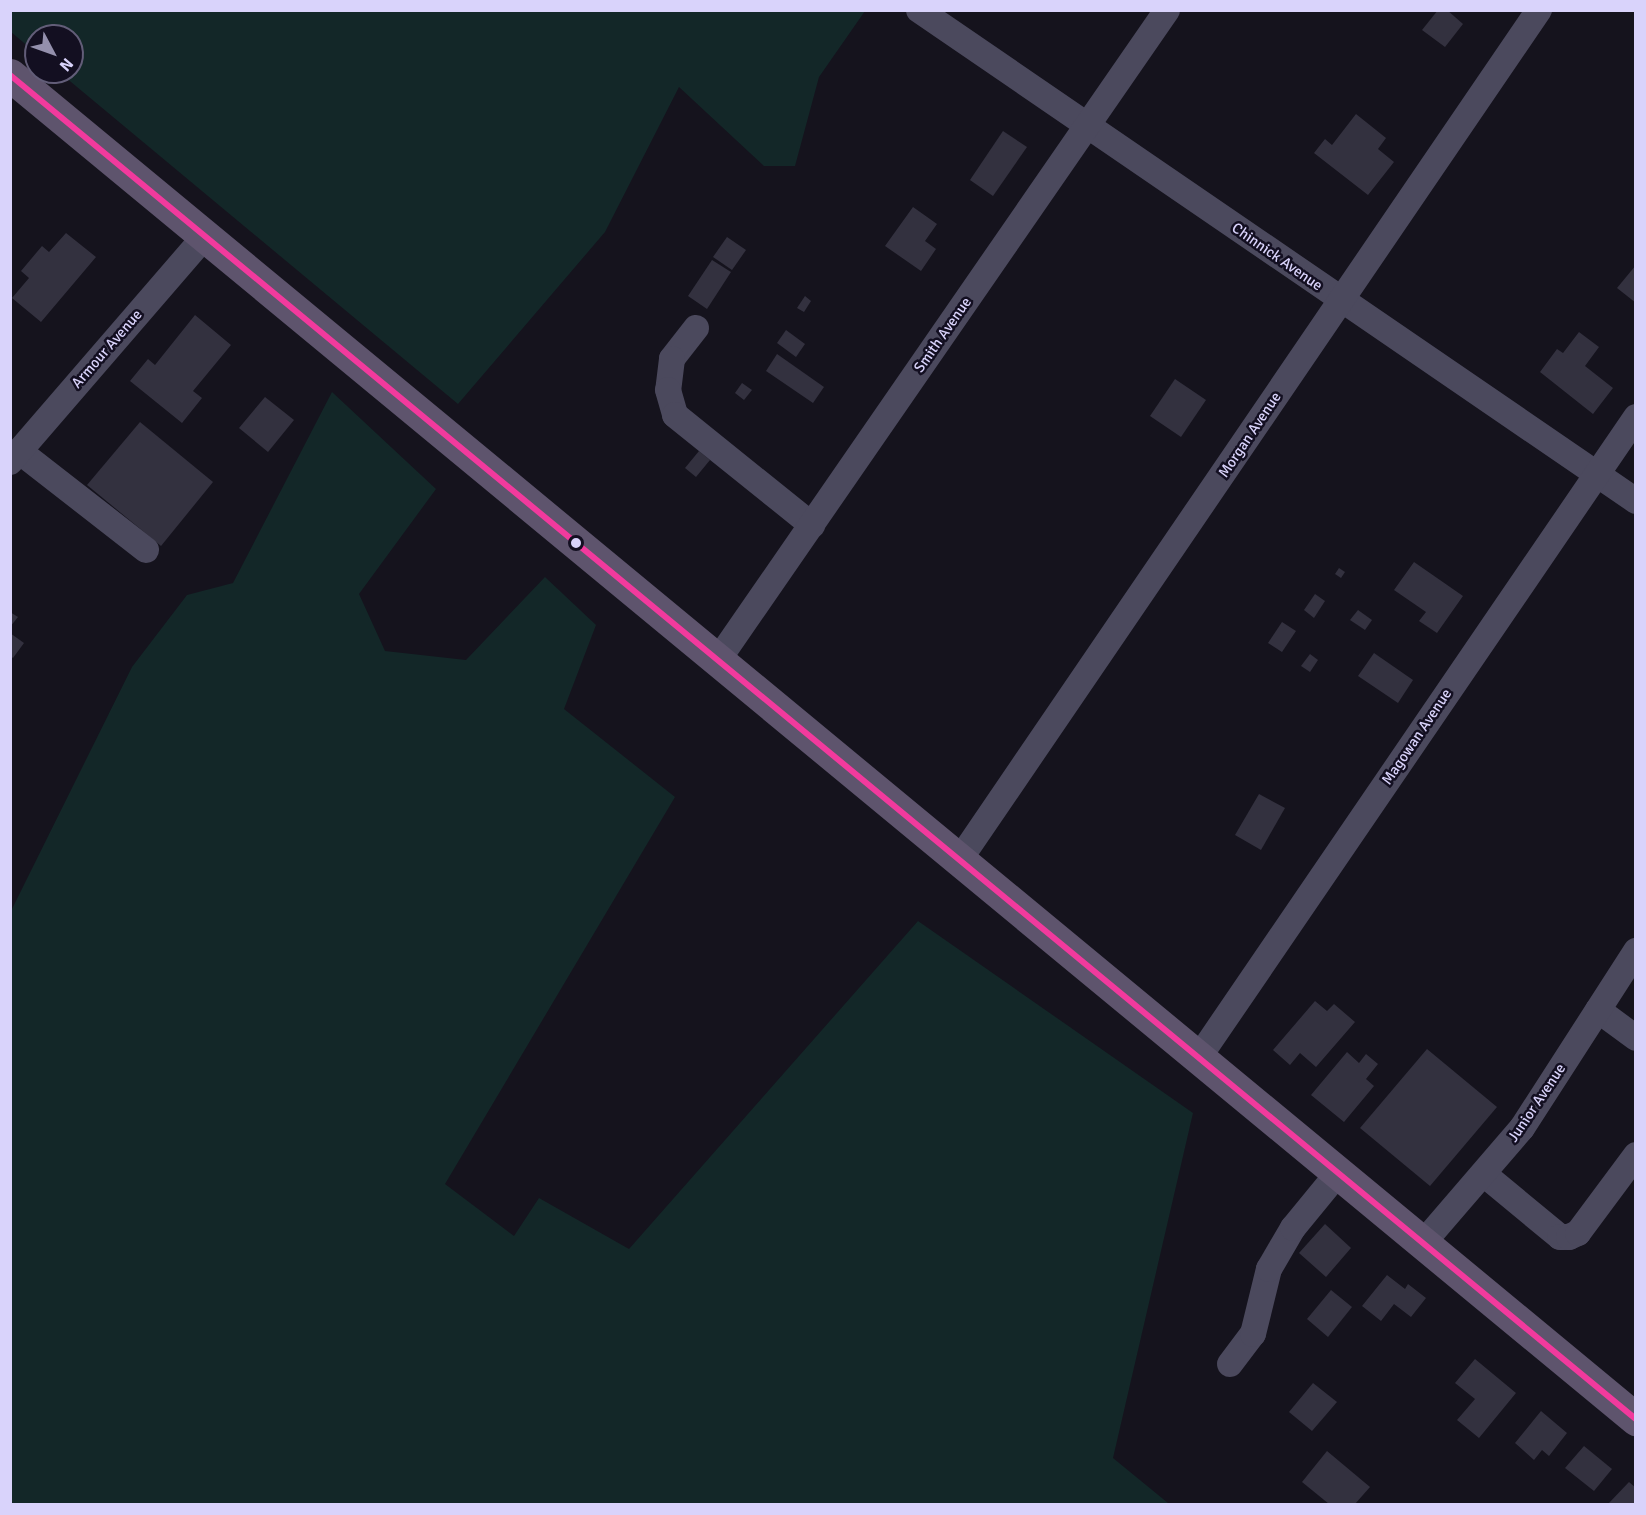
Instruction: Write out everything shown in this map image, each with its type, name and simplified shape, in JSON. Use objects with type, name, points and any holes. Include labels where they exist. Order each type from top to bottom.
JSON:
[{"type":"main road","points":[[10,75],[1635,1419]]},
{"type":"street","name":"Chinnick Avenue","points":[[919,10],[1635,501]]},
{"type":"street","name":"Smith Avenue","points":[[718,660],[1167,10]]},
{"type":"street","name":"Morgan Avenue","points":[[960,859],[1539,10]]},
{"type":"street","name":"Armour Avenue","points":[[15,456],[204,237]]},
{"type":"street","points":[[696,328],[672,359],[668,390],[675,415],[812,525]]},
{"type":"street","name":"Magowan Avenue","points":[[1199,1057],[1635,417]]},
{"type":"street","points":[[15,456],[146,550]]},
{"type":"street","name":"Junior Avenue","points":[[1423,1243],[1485,1175],[1522,1128],[1635,951]]},
{"type":"street","points":[[1598,1010],[1635,1038]]},
{"type":"street","points":[[1485,1175],[1560,1237],[1569,1237],[1578,1233],[1635,1155]]},
{"type":"street","points":[[1230,1364],[1254,1334],[1269,1269],[1293,1228],[1339,1173]]},
{"type":"green space","points":[[11,10],[865,11],[819,77],[795,166],[764,166],[679,87],[605,232],[458,404],[73,84],[84,84],[84,24],[24,24],[24,43],[11,32]]},
{"type":"green space","points":[[332,392],[436,489],[359,594],[385,651],[466,660],[545,577],[596,625],[564,709],[675,797],[445,1184],[514,1236],[539,1198],[629,1249],[918,921],[1193,1113],[1113,1458],[1168,1503],[1179,1504],[11,1504],[11,911],[132,667],[187,595],[233,583]]},
{"type":"building","points":[[1438,10],[1447,10],[1463,24],[1445,47],[1422,30]]},
{"type":"building","points":[[1356,114],[1386,138],[1378,149],[1394,162],[1368,195],[1314,153],[1325,139],[1332,145]]},
{"type":"building","points":[[1003,131],[1027,147],[993,196],[970,180]]},
{"type":"building","points":[[913,207],[937,224],[925,241],[936,249],[921,271],[885,246]]},
{"type":"building","points":[[66,233],[96,257],[41,322],[12,298],[29,278],[21,271],[42,246],[49,252]]},
{"type":"building","points":[[727,237],[746,250],[732,270],[713,257]]},
{"type":"building","points":[[712,260],[731,272],[707,309],[688,296]]},
{"type":"building","points":[[1636,265],[1636,303],[1617,288]]},
{"type":"building","points":[[805,296],[811,301],[804,312],[797,308]]},
{"type":"building","points":[[195,315],[231,345],[193,391],[202,398],[182,423],[130,381],[148,359],[155,365]]},
{"type":"building","points":[[786,330],[805,344],[796,357],[777,343]]},
{"type":"building","points":[[1579,332],[1599,347],[1585,366],[1613,388],[1593,414],[1540,372],[1557,349],[1563,353]]},
{"type":"building","points":[[777,354],[824,387],[813,403],[766,371]]},
{"type":"building","points":[[1175,379],[1206,400],[1181,437],[1150,416]]},
{"type":"building","points":[[742,383],[752,390],[744,400],[735,393]]},
{"type":"building","points":[[265,397],[294,420],[268,452],[239,428]]},
{"type":"building","points":[[140,422],[213,482],[161,546],[87,485]]},
{"type":"building","points":[[699,451],[710,460],[696,477],[685,468]]},
{"type":"building","points":[[1414,562],[1463,596],[1437,633],[1419,621],[1426,612],[1394,590]]},
{"type":"building","points":[[1339,568],[1345,572],[1341,578],[1335,574]]},
{"type":"building","points":[[1315,594],[1325,601],[1314,618],[1304,610]]},
{"type":"building","points":[[1358,610],[1372,620],[1365,630],[1350,620]]},
{"type":"building","points":[[10,612],[18,617],[10,627]]},
{"type":"building","points":[[1282,622],[1296,631],[1282,652],[1268,643]]},
{"type":"building","points":[[10,633],[24,643],[13,658],[10,656]]},
{"type":"building","points":[[1374,653],[1413,680],[1398,703],[1358,676]]},
{"type":"building","points":[[1310,654],[1318,660],[1310,672],[1301,666]]},
{"type":"building","points":[[1259,794],[1285,808],[1261,850],[1235,835]]},
{"type":"building","points":[[1315,1001],[1327,1011],[1334,1004],[1355,1022],[1316,1067],[1300,1053],[1290,1065],[1273,1050]]},
{"type":"building","points":[[1427,1049],[1497,1107],[1430,1186],[1360,1128]]},
{"type":"building","points":[[1347,1052],[1359,1063],[1366,1054],[1378,1064],[1366,1079],[1374,1086],[1344,1122],[1311,1095]]},
{"type":"building","points":[[1325,1224],[1351,1248],[1326,1277],[1299,1253]]},
{"type":"building","points":[[1387,1275],[1405,1289],[1408,1284],[1426,1298],[1411,1317],[1394,1304],[1381,1321],[1362,1306]]},
{"type":"building","points":[[1331,1290],[1352,1307],[1328,1337],[1307,1319]]},
{"type":"building","points":[[1475,1359],[1516,1393],[1479,1438],[1457,1420],[1475,1399],[1455,1383]]},
{"type":"building","points":[[1313,1383],[1337,1402],[1312,1431],[1289,1412]]},
{"type":"building","points":[[1541,1411],[1567,1433],[1549,1456],[1542,1450],[1534,1460],[1515,1443]]},
{"type":"building","points":[[1584,1446],[1612,1469],[1594,1491],[1565,1468]]},
{"type":"building","points":[[1327,1451],[1370,1487],[1355,1504],[1329,1504],[1302,1482]]},
{"type":"building","points":[[1629,1482],[1636,1488],[1636,1504],[1608,1504]]},
{"type":"transit line","points":[[10,75],[1636,1419]]}]
